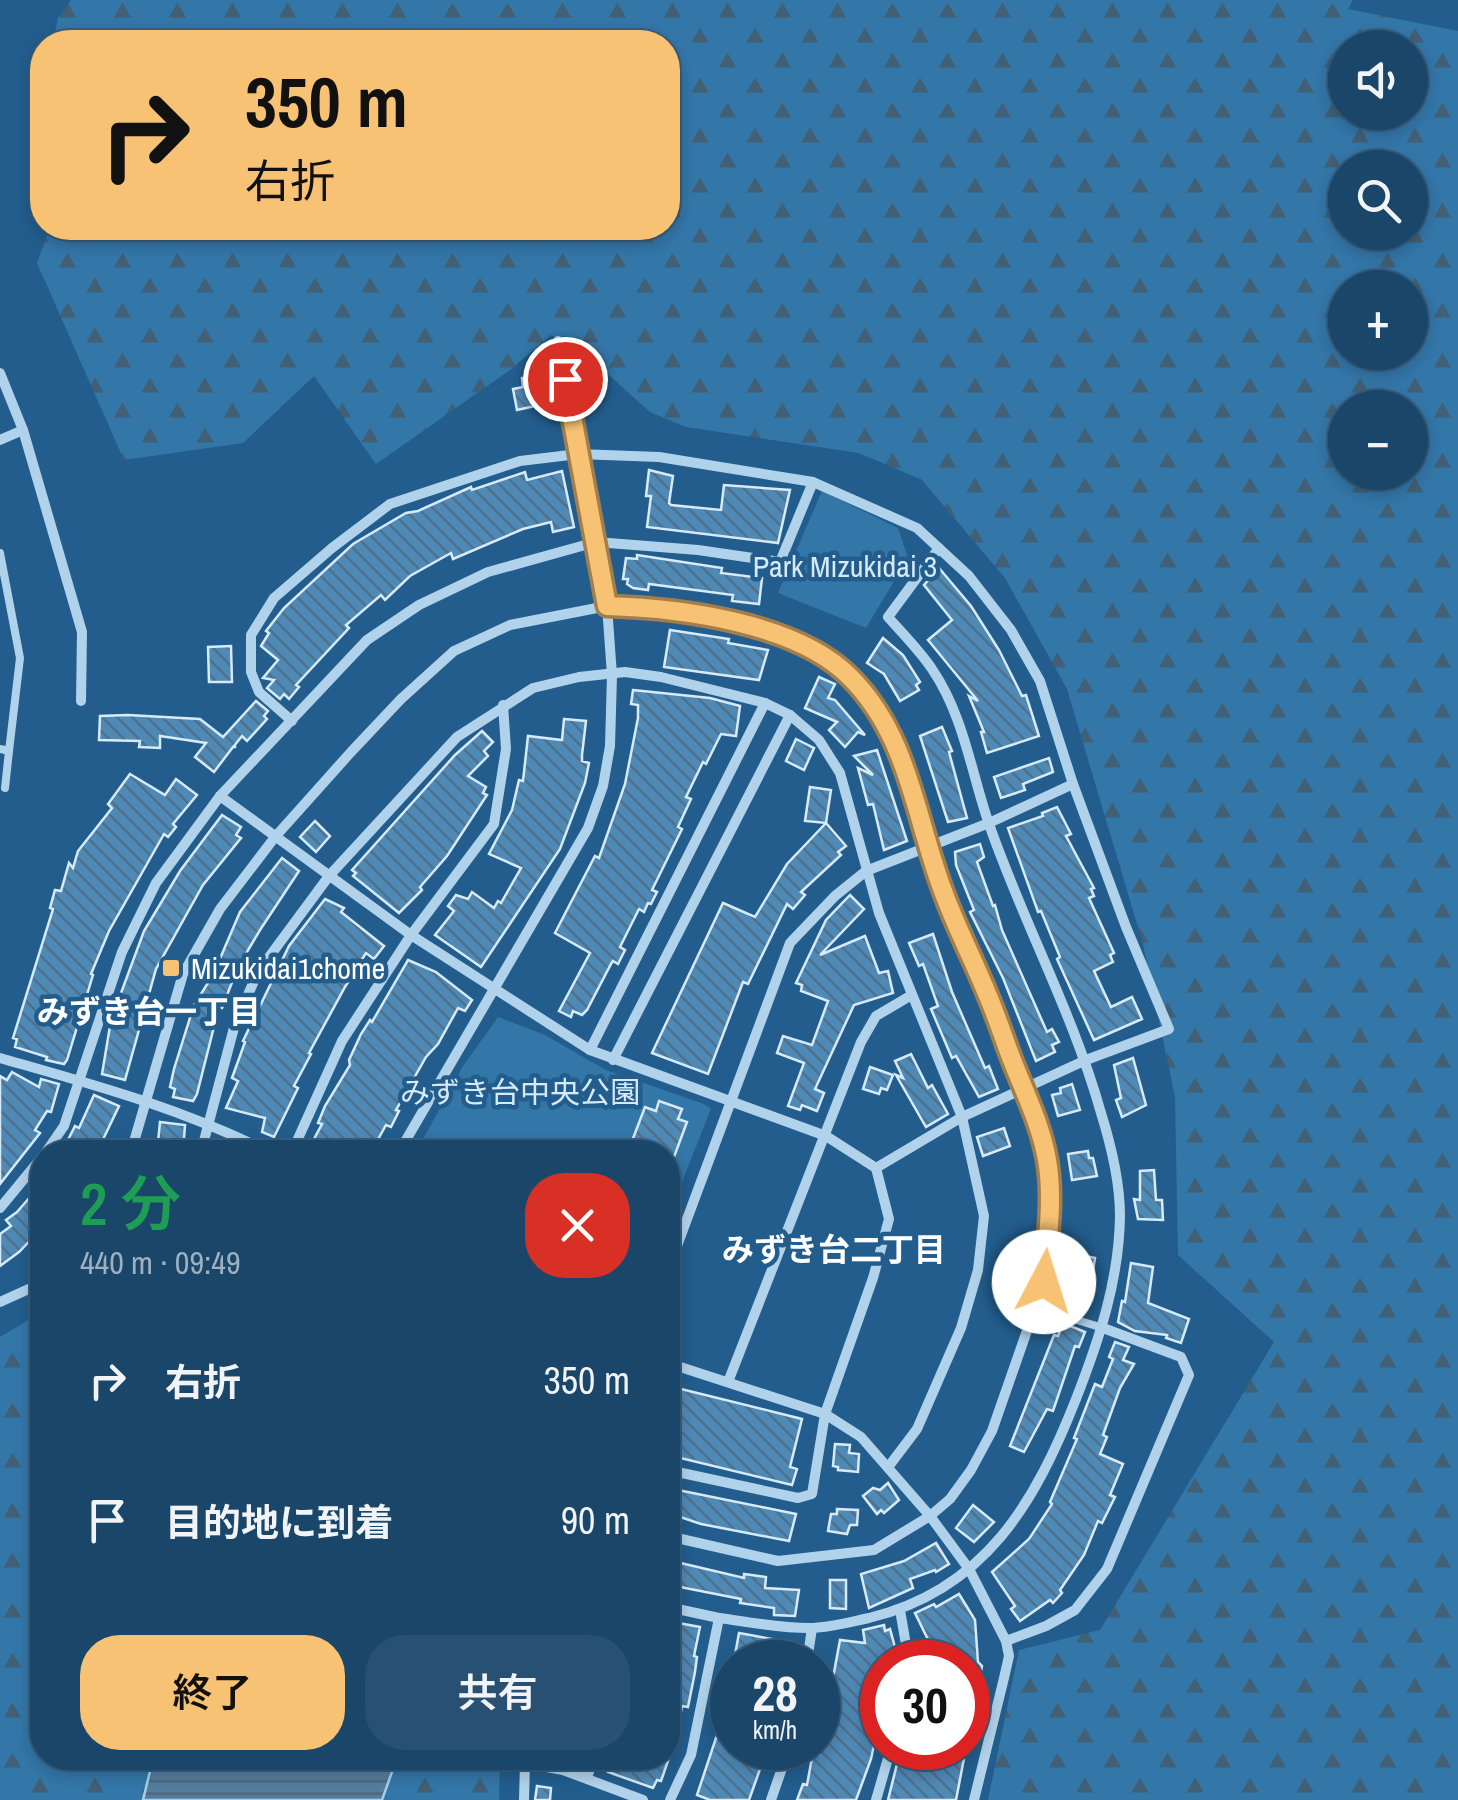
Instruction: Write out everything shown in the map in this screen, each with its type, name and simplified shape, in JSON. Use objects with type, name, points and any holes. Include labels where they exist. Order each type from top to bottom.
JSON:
[{"type":"street","points":[[405,1140],[588,828],[603,786],[610,746],[612,675],[607,606],[558,341]]},
{"type":"street","points":[[0,373],[23,430],[82,632],[81,702]]},
{"type":"street","points":[[0,440],[23,430]]},
{"type":"street","points":[[292,721],[259,692],[251,672],[251,635],[274,598],[390,504],[520,461],[578,454],[659,456],[813,482],[917,528],[969,576],[1011,630],[1040,681],[1126,927],[1169,1029],[1086,1060],[962,1117],[876,1168]]},
{"type":"street","points":[[54,1140],[64,1126],[82,1079],[122,952],[156,883],[220,796],[367,640],[419,605],[488,572],[596,542],[698,550],[780,562],[813,482]]},
{"type":"street","points":[[680,1610],[812,1628],[900,1610],[936,1595],[1009,1531],[1031,1499],[1055,1452],[1103,1328],[1120,1214],[1110,1143],[1086,1060],[988,823],[968,743],[932,669],[888,617],[939,548]]},
{"type":"street","points":[[134,1140],[183,974],[220,910],[275,837],[401,699],[454,651],[510,625],[607,606],[657,607],[767,632],[816,651],[850,677],[884,722],[905,762],[942,889],[1037,1120],[1048,1163],[1049,1223],[1044,1282],[992,1431],[950,1499],[930,1516],[874,1550],[796,1560],[778,1561],[680,1539]]},
{"type":"street","points":[[204,1140],[235,1024],[258,972],[329,876],[457,738],[533,688],[579,677],[624,672],[661,677],[765,703],[790,715],[819,740],[840,773],[866,872],[910,996],[962,1117],[984,1216],[978,1270],[961,1328],[916,1429],[889,1466]]},
{"type":"street","points":[[590,1050],[765,703]]},
{"type":"street","points":[[297,1140],[342,1041],[410,935],[494,824],[506,750],[503,705]]},
{"type":"street","points":[[613,1060],[790,715]]},
{"type":"street","points":[[680,1238],[790,943],[834,896],[866,872],[1073,784]]},
{"type":"street","points":[[220,796],[410,935],[590,1050],[826,1136],[876,1168],[889,1219],[873,1278],[825,1414],[812,1494],[798,1498],[680,1473]]},
{"type":"street","points":[[728,1382],[861,1042],[876,1016],[910,996]]},
{"type":"street","points":[[0,1058],[144,1098],[245,1140]]},
{"type":"street","points":[[0,1208],[30,1172]]},
{"type":"street","points":[[0,1302],[30,1288]]},
{"type":"street","points":[[1006,1640],[1076,1610],[1107,1569],[1189,1375],[1181,1357],[1103,1328]]},
{"type":"street","points":[[680,1367],[825,1414],[862,1437],[930,1516],[969,1569],[1006,1640],[1009,1656],[974,1800]]},
{"type":"street","points":[[900,1610],[905,1640]]},
{"type":"street","points":[[670,1800],[691,1755],[719,1618]]},
{"type":"street","points":[[811,1640],[812,1628]]},
{"type":"street","points":[[524,1800],[525,1770]]},
{"type":"street","points":[[559,1770],[643,1800]]},
{"type":"street","points":[[586,1778],[589,1770]]},
{"type":"street","points":[[771,1800],[781,1770]]},
{"type":"street","points":[[876,1800],[885,1770]]},
{"type":"lane","points":[[0,553],[20,658],[4,750],[6,788]]},
{"type":"lane","points":[[0,606],[11,608]]},
{"type":"lane","points":[[1051,1312],[1103,1328]]},
{"type":"green space","points":[[71,0],[1353,0],[1348,9],[1458,31],[1458,1800],[988,1800],[1019,1650],[1100,1630],[1274,1342],[1178,1255],[1175,1097],[1143,944],[1067,689],[1005,578],[922,480],[859,453],[686,427],[650,412],[581,350],[551,335],[510,370],[376,464],[314,376],[243,443],[124,460],[37,263],[46,240],[680,240],[680,30],[56,30],[58,18]]},
{"type":"green space","name":"Park Mizukidai 3","points":[[822,491],[898,528],[908,558],[866,628],[778,593]]},
{"type":"green space","name":"みずき台中央公園","points":[[498,1017],[545,1035],[606,1070],[711,1109],[680,1187],[680,1140],[423,1140],[463,1066]]},
{"type":"green space","points":[[30,1319],[30,1770],[151,1770],[143,1800],[0,1800],[0,1337]]},
{"type":"green space","points":[[391,1770],[500,1770],[499,1800],[377,1800]]},
{"type":"shaded area","points":[[150,1770],[393,1770],[382,1800],[143,1800]]},
{"type":"building","points":[[539,376],[544,404],[517,410],[513,389],[523,387],[522,378]]},
{"type":"building","points":[[649,470],[673,476],[671,505],[721,510],[724,485],[790,490],[778,543],[647,527]]},
{"type":"building","points":[[562,471],[574,527],[553,532],[551,522],[523,529],[453,559],[451,553],[410,576],[385,600],[381,595],[346,625],[349,628],[296,685],[299,687],[289,699],[284,694],[280,699],[267,688],[274,680],[263,678],[278,660],[261,646],[269,633],[266,631],[284,608],[353,544],[406,513],[471,487],[472,490],[525,472],[527,480]]},
{"type":"building","points":[[637,555],[762,578],[759,604],[732,601],[733,595],[649,584],[648,590],[633,588],[627,584],[628,579],[623,579],[626,558],[637,559]]},
{"type":"building","points":[[939,568],[971,606],[1022,696],[1026,695],[1039,736],[987,753],[984,732],[969,696],[978,701],[928,640],[952,620],[924,585]]},
{"type":"building","points":[[670,630],[768,650],[759,680],[664,667]]},
{"type":"building","points":[[883,638],[903,655],[920,682],[916,685],[919,690],[900,701],[884,674],[867,663]]},
{"type":"building","points":[[231,646],[232,682],[209,682],[208,647]]},
{"type":"building","points":[[819,677],[835,684],[828,698],[835,700],[865,735],[858,732],[845,747],[829,730],[837,722],[805,708]]},
{"type":"building","points":[[633,690],[710,698],[740,706],[736,736],[721,734],[706,764],[703,762],[686,797],[691,799],[678,827],[682,829],[652,890],[657,892],[651,904],[644,912],[639,909],[620,947],[625,950],[618,964],[613,961],[587,1010],[582,1015],[573,1011],[571,1017],[559,1011],[590,953],[555,933],[595,856],[599,858],[625,784],[638,718],[638,705],[631,704]]},
{"type":"building","points":[[256,701],[268,711],[264,716],[267,719],[247,741],[242,736],[214,772],[195,757],[206,743],[160,736],[160,748],[139,747],[140,741],[99,740],[100,716],[128,715],[200,719],[223,737]]},
{"type":"building","points":[[564,719],[586,721],[582,761],[589,763],[585,783],[560,849],[481,967],[435,935],[454,911],[448,906],[456,895],[468,899],[472,892],[494,908],[498,901],[501,903],[521,868],[489,854],[512,810],[519,780],[523,781],[528,736],[562,740]]},
{"type":"building","points":[[942,727],[952,751],[949,752],[967,818],[948,822],[920,736]]},
{"type":"building","points":[[482,731],[493,742],[484,751],[488,756],[468,776],[486,787],[483,793],[487,795],[447,856],[420,887],[422,890],[399,913],[353,876],[356,873],[352,870],[455,755]]},
{"type":"building","points":[[796,739],[814,748],[804,770],[786,761]]},
{"type":"building","points":[[877,750],[907,841],[884,850],[873,804],[868,805],[858,768],[873,775],[854,756]]},
{"type":"building","points":[[1049,758],[1053,772],[1023,784],[1025,790],[1001,798],[994,777]]},
{"type":"building","points":[[130,774],[165,795],[176,779],[197,795],[173,824],[176,827],[168,837],[164,834],[109,931],[91,974],[67,1060],[64,1064],[46,1060],[47,1057],[15,1047],[17,1039],[13,1038],[53,909],[50,908],[55,890],[61,891],[69,863],[73,868],[78,851],[112,808],[108,804]]},
{"type":"building","points":[[810,787],[831,790],[826,823],[805,821]]},
{"type":"building","points":[[1057,807],[1071,834],[1066,836],[1094,888],[1094,896],[1089,898],[1114,953],[1110,955],[1113,962],[1094,971],[1111,1007],[1132,997],[1142,1019],[1094,1040],[1057,959],[1060,957],[1041,911],[1038,912],[1008,828]]},
{"type":"building","points":[[222,815],[241,827],[236,835],[241,838],[203,885],[156,969],[125,1080],[102,1074],[111,1020],[144,931],[180,871]]},
{"type":"building","points":[[315,821],[330,836],[316,852],[300,837]]},
{"type":"building","points":[[826,823],[846,846],[801,892],[805,895],[793,909],[787,904],[748,984],[743,982],[708,1074],[652,1053],[723,903],[755,917],[787,864]]},
{"type":"building","points":[[980,844],[984,857],[977,862],[1002,930],[1047,1032],[1052,1029],[1059,1042],[1052,1045],[1055,1052],[1036,1061],[1003,978],[970,912],[974,910],[956,865],[955,852]]},
{"type":"building","points":[[282,858],[299,871],[238,967],[222,1008],[219,1007],[197,1094],[193,1101],[173,1097],[175,1089],[170,1087],[174,1069],[194,1005],[213,975],[240,912]]},
{"type":"building","points":[[850,895],[864,909],[820,955],[865,936],[879,973],[888,971],[893,993],[854,1005],[815,1089],[824,1093],[817,1111],[802,1105],[800,1110],[788,1106],[804,1063],[777,1053],[783,1036],[812,1045],[828,1001],[801,991],[802,985],[796,983],[826,920]]},
{"type":"building","points":[[325,899],[344,908],[341,912],[384,946],[374,959],[366,953],[345,987],[309,1053],[294,1086],[298,1088],[274,1137],[262,1132],[265,1118],[226,1108],[238,1081],[232,1078],[243,1041],[289,946]]},
{"type":"building","points":[[933,934],[952,992],[998,1089],[979,1097],[956,1056],[952,1058],[931,1009],[938,1006],[923,964],[919,966],[909,943]]},
{"type":"building","points":[[408,960],[436,972],[472,1000],[465,1011],[458,1008],[396,1110],[399,1111],[391,1127],[386,1125],[378,1140],[313,1140],[325,1106],[350,1065],[361,1034]]},
{"type":"building","points":[[911,1054],[928,1088],[932,1085],[948,1114],[926,1127],[896,1075],[903,1078],[895,1061]]},
{"type":"building","points":[[1133,1058],[1146,1105],[1122,1117],[1116,1100],[1121,1098],[1114,1065]]},
{"type":"building","points":[[870,1067],[893,1075],[887,1090],[881,1088],[879,1094],[863,1089]]},
{"type":"building","points":[[12,1072],[39,1087],[41,1079],[59,1084],[51,1112],[47,1111],[35,1130],[40,1133],[30,1140],[30,1146],[0,1184],[0,1076],[7,1080]]},
{"type":"building","points":[[1072,1084],[1080,1110],[1058,1116],[1052,1095]]},
{"type":"building","points":[[94,1095],[119,1106],[103,1140],[68,1140],[75,1126],[79,1128]]},
{"type":"building","points":[[659,1101],[682,1109],[678,1119],[687,1122],[680,1141],[632,1140],[645,1107],[656,1111]]},
{"type":"building","points":[[160,1122],[185,1125],[184,1140],[158,1140]]},
{"type":"building","points":[[1004,1128],[1010,1146],[983,1156],[977,1137]]},
{"type":"building","points":[[1088,1151],[1097,1176],[1072,1180],[1068,1154]]},
{"type":"building","points":[[1154,1170],[1156,1200],[1162,1200],[1163,1220],[1138,1219],[1134,1199],[1140,1200],[1140,1171]]},
{"type":"building","points":[[30,1197],[30,1241],[0,1266],[0,1234],[11,1226],[6,1220]]},
{"type":"building","points":[[1076,1254],[1095,1258],[1083,1314],[1064,1305]]},
{"type":"building","points":[[1131,1263],[1153,1267],[1148,1303],[1189,1319],[1181,1343],[1166,1338],[1167,1335],[1135,1331],[1118,1322]]},
{"type":"building","points":[[1063,1323],[1085,1332],[1079,1347],[1075,1346],[1053,1411],[1047,1409],[1024,1452],[1010,1446],[1054,1335],[1058,1336]]},
{"type":"building","points":[[1115,1342],[1129,1347],[1123,1360],[1134,1364],[1120,1388],[1100,1454],[1123,1464],[1110,1495],[1115,1497],[1102,1523],[1098,1521],[1084,1555],[1060,1590],[1062,1593],[1053,1603],[1050,1600],[1020,1621],[1011,1609],[1015,1606],[992,1572],[1029,1539],[1052,1504],[1095,1384],[1102,1387],[1113,1359],[1109,1357]]},
{"type":"building","points":[[680,1389],[802,1419],[790,1467],[797,1469],[792,1485],[680,1458]]},
{"type":"building","points":[[835,1444],[850,1445],[849,1453],[859,1454],[858,1472],[833,1466]]},
{"type":"building","points":[[888,1483],[899,1500],[877,1514],[863,1496]]},
{"type":"building","points":[[680,1490],[796,1514],[789,1541],[680,1517]]},
{"type":"building","points":[[973,1505],[994,1522],[974,1542],[956,1528]]},
{"type":"building","points":[[837,1509],[858,1510],[857,1525],[850,1525],[847,1534],[828,1531],[831,1514],[837,1514]]},
{"type":"building","points":[[936,1543],[949,1564],[910,1579],[913,1588],[869,1608],[861,1574],[904,1561]]},
{"type":"building","points":[[680,1563],[744,1578],[744,1574],[766,1577],[765,1588],[799,1590],[795,1616],[774,1615],[774,1608],[740,1603],[741,1599],[680,1587]]},
{"type":"building","points":[[830,1580],[846,1580],[846,1609],[830,1608]]},
{"type":"building","points":[[959,1594],[975,1620],[976,1640],[928,1640],[915,1613],[934,1604],[936,1607]]},
{"type":"building","points":[[680,1623],[700,1627],[688,1707],[682,1706],[680,1717]]},
{"type":"building","points":[[884,1625],[885,1631],[890,1629],[893,1640],[865,1640],[863,1630]]},
{"type":"building","points":[[739,1633],[778,1640],[738,1640]]},
{"type":"building","points":[[840,1640],[860,1642],[860,1770],[867,1770],[856,1800],[797,1800],[803,1784],[807,1785],[810,1770],[840,1770]]},
{"type":"building","points":[[710,1756],[710,1770],[760,1770],[749,1800],[710,1800],[697,1795]]},
{"type":"building","points":[[609,1770],[665,1770],[653,1788]]},
{"type":"building","points":[[896,1770],[962,1770],[956,1800],[888,1800]]},
{"type":"building","points":[[537,1786],[551,1788],[550,1800],[535,1800]]},
{"type":"place","name":"Mizukidai1chome","points":[[171,968]]},
{"type":"district","name":"みずき台一丁目","points":[[149,1011]]},
{"type":"district","name":"みずき台二丁目","points":[[834,1249]]},
{"type":"route","points":[[565,379],[607,606],[657,607],[704,617],[767,632],[816,651],[850,677],[884,722],[905,762],[942,889],[1037,1120],[1048,1163],[1049,1223],[1044,1282]]}]
